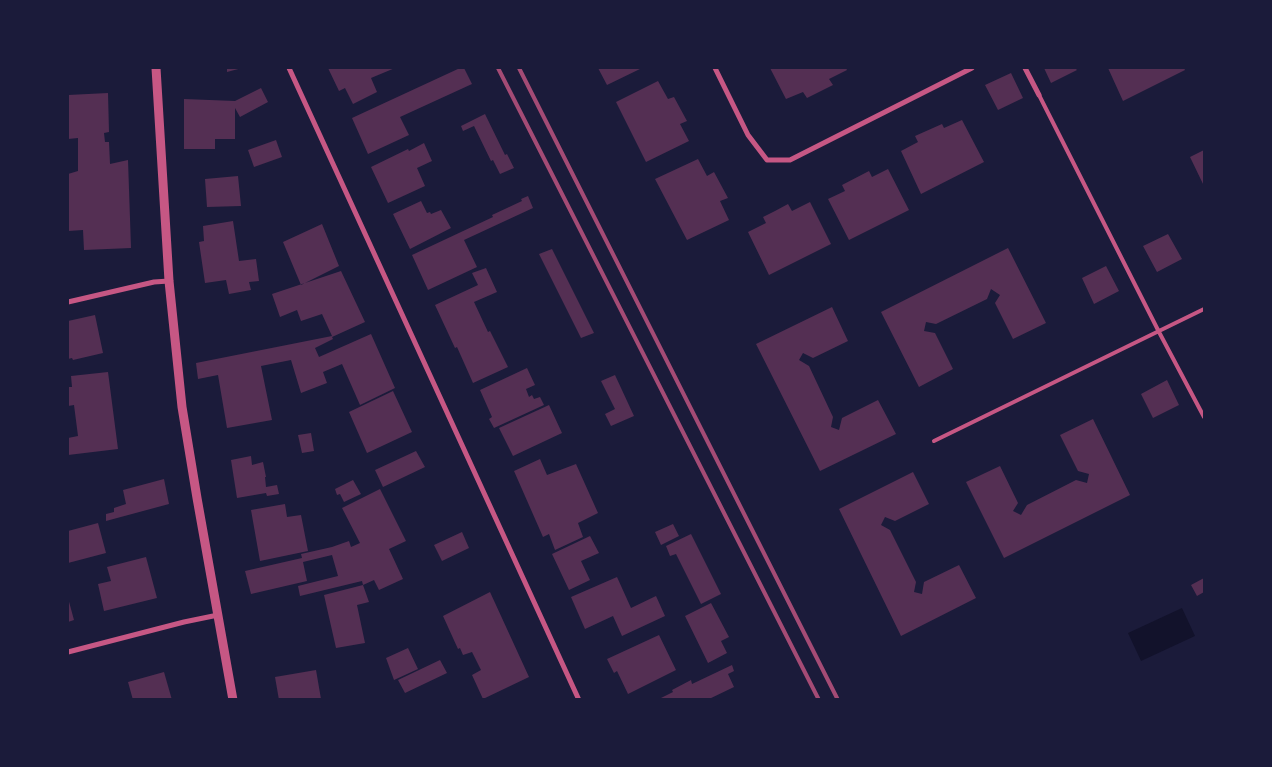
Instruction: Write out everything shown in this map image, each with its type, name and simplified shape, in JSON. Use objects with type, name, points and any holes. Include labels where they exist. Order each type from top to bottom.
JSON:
[{"type":"street","points":[[156,68],[169,281],[182,407],[233,700]]},
{"type":"street","points":[[289,68],[579,700]]},
{"type":"street","points":[[715,68],[748,135],[767,160],[790,160],[972,68]]},
{"type":"street","points":[[1025,68],[1039,94]]},
{"type":"street","points":[[68,302],[154,282],[169,281]]},
{"type":"street","points":[[68,652],[218,615]]},
{"type":"lane","points":[[1039,94],[1204,417]]},
{"type":"lane","points":[[934,442],[1204,309]]},
{"type":"shaded area","points":[[1182,608],[1195,636],[1141,661],[1128,633]]},
{"type":"building","points":[[227,68],[242,68],[227,72]]},
{"type":"building","points":[[328,68],[395,68],[371,78],[377,92],[353,104],[345,88],[339,91]]},
{"type":"building","points":[[460,68],[464,68],[472,84],[400,117],[409,135],[368,154],[352,118]]},
{"type":"building","points":[[598,68],[642,68],[607,85]]},
{"type":"building","points":[[770,68],[846,68],[847,70],[829,79],[833,85],[807,98],[803,92],[786,99]]},
{"type":"building","points":[[1044,68],[1075,68],[1077,70],[1051,83]]},
{"type":"building","points":[[1108,68],[1184,68],[1185,70],[1123,101]]},
{"type":"building","points":[[1011,73],[1023,98],[998,110],[985,85]]},
{"type":"building","points":[[658,81],[668,99],[674,97],[687,121],[680,124],[689,141],[646,162],[616,102]]},
{"type":"building","points":[[261,88],[268,102],[240,117],[235,108],[235,139],[215,139],[215,149],[184,149],[184,99],[235,101]]},
{"type":"building","points":[[108,93],[109,132],[104,133],[105,142],[109,142],[110,164],[128,160],[131,248],[84,250],[83,230],[68,231],[68,174],[78,171],[78,138],[68,139],[68,95]]},
{"type":"building","points":[[485,114],[505,155],[507,154],[514,168],[500,174],[493,160],[491,161],[474,126],[463,131],[461,126]]},
{"type":"building","points":[[962,120],[984,162],[921,194],[901,151],[918,142],[915,136],[942,124],[944,128]]},
{"type":"building","points":[[276,140],[282,157],[254,167],[248,150]]},
{"type":"building","points":[[424,143],[432,161],[417,168],[425,186],[388,203],[371,167]]},
{"type":"building","points":[[1204,150],[1204,186],[1190,157]]},
{"type":"building","points":[[698,159],[707,176],[714,172],[728,198],[720,201],[729,220],[687,240],[655,179]]},
{"type":"building","points":[[888,169],[909,210],[849,240],[828,199],[845,191],[842,185],[869,171],[872,177]]},
{"type":"building","points":[[238,176],[241,206],[207,207],[205,179]]},
{"type":"building","points":[[528,196],[533,208],[464,240],[477,267],[428,290],[412,255],[493,217],[492,215],[522,201],[521,199]]},
{"type":"building","points":[[421,201],[427,213],[430,212],[431,214],[441,210],[451,228],[410,249],[393,214]]},
{"type":"building","points":[[810,202],[831,244],[769,275],[748,232],[766,223],[763,217],[788,204],[792,211]]},
{"type":"building","points":[[233,221],[239,261],[256,259],[259,281],[249,282],[251,290],[229,294],[226,280],[205,283],[199,242],[204,241],[203,226]]},
{"type":"building","points":[[322,224],[339,266],[301,285],[283,242]]},
{"type":"building","points":[[1168,234],[1182,259],[1157,272],[1143,246]]},
{"type":"building","points":[[1008,248],[1046,323],[1013,339],[995,303],[1000,295],[991,289],[987,299],[936,324],[926,322],[924,331],[935,333],[953,369],[919,387],[881,312]]},
{"type":"building","points":[[552,249],[594,333],[581,338],[539,254]]},
{"type":"building","points":[[1106,266],[1119,291],[1094,304],[1082,278]]},
{"type":"building","points":[[486,268],[497,292],[474,302],[508,367],[473,383],[435,305],[478,285],[472,273]]},
{"type":"building","points":[[341,271],[365,322],[332,337],[333,339],[315,348],[319,357],[371,334],[395,388],[360,405],[342,364],[323,372],[327,383],[301,393],[291,360],[261,366],[272,420],[227,428],[218,375],[198,379],[196,363],[332,336],[322,314],[301,321],[297,310],[280,317],[272,294]]},
{"type":"building","points":[[832,307],[848,341],[813,358],[803,353],[799,360],[809,366],[833,417],[831,427],[839,430],[842,418],[878,400],[896,434],[820,471],[756,344]]},
{"type":"building","points":[[95,315],[103,353],[73,360],[72,358],[68,359],[68,321]]},
{"type":"building","points":[[527,368],[535,385],[526,389],[529,397],[532,395],[534,399],[540,397],[544,405],[494,428],[489,419],[492,417],[480,390]]},
{"type":"building","points":[[108,372],[118,449],[68,455],[68,438],[78,436],[74,405],[68,406],[68,387],[72,387],[71,376]]},
{"type":"building","points":[[615,375],[634,416],[611,426],[605,414],[615,409],[601,381]]},
{"type":"building","points":[[1167,380],[1179,405],[1153,418],[1141,394]]},
{"type":"building","points":[[393,391],[412,432],[367,453],[349,412]]},
{"type":"building","points":[[549,405],[562,433],[513,456],[499,428]]},
{"type":"building","points":[[1093,419],[1130,495],[1004,558],[966,482],[1000,466],[1018,503],[1013,511],[1021,515],[1027,505],[1076,480],[1087,483],[1089,474],[1078,471],[1060,435]]},
{"type":"building","points":[[311,433],[314,451],[302,453],[298,435]]},
{"type":"building","points":[[416,451],[425,467],[383,487],[375,470]]},
{"type":"building","points":[[251,456],[252,465],[263,462],[266,487],[277,485],[279,494],[267,496],[266,493],[237,498],[231,460]]},
{"type":"building","points":[[540,459],[547,475],[576,464],[598,513],[578,523],[583,537],[555,550],[549,534],[543,537],[514,471]]},
{"type":"building","points":[[913,472],[929,504],[895,521],[885,517],[881,525],[890,530],[916,582],[914,592],[922,594],[924,582],[959,565],[976,598],[901,636],[839,509]]},
{"type":"building","points":[[164,479],[169,504],[106,521],[106,514],[114,512],[114,508],[126,504],[123,490]]},
{"type":"building","points":[[353,480],[361,494],[344,502],[340,494],[337,495],[335,489]]},
{"type":"building","points":[[380,489],[406,541],[389,549],[403,579],[379,590],[374,580],[363,585],[362,581],[300,596],[298,586],[338,576],[332,555],[303,562],[307,581],[251,594],[245,571],[302,558],[301,554],[349,541],[351,547],[360,543],[342,508]]},
{"type":"building","points":[[285,504],[287,517],[301,515],[308,551],[260,561],[251,510]]},
{"type":"building","points":[[98,523],[106,553],[68,563],[68,531]]},
{"type":"building","points":[[673,524],[679,536],[661,545],[655,532]]},
{"type":"building","points":[[462,532],[469,548],[442,561],[434,545]]},
{"type":"building","points":[[691,534],[721,594],[701,604],[676,554],[670,556],[666,546]]},
{"type":"building","points":[[590,536],[599,553],[581,561],[590,580],[569,590],[552,554]]},
{"type":"building","points":[[146,557],[157,598],[104,611],[98,584],[111,581],[107,567]]},
{"type":"building","points":[[617,577],[631,608],[656,596],[665,616],[622,636],[613,616],[585,629],[571,597]]},
{"type":"building","points":[[1204,578],[1204,592],[1197,596],[1191,585]]},
{"type":"building","points":[[363,585],[369,602],[357,605],[365,643],[336,648],[324,595]]},
{"type":"building","points":[[490,592],[529,677],[483,699],[472,675],[481,670],[472,652],[463,655],[460,648],[458,649],[443,616]]},
{"type":"building","points":[[68,598],[74,620],[68,622]]},
{"type":"building","points":[[711,603],[729,637],[721,641],[727,653],[708,663],[685,616]]},
{"type":"building","points":[[659,635],[676,670],[628,694],[617,671],[614,673],[607,659]]},
{"type":"building","points":[[408,648],[418,669],[394,680],[386,658]]},
{"type":"building","points":[[440,660],[447,673],[405,693],[398,680]]},
{"type":"building","points":[[732,665],[734,671],[728,674],[734,687],[707,700],[657,700],[691,680],[692,684]]},
{"type":"building","points":[[316,670],[321,699],[279,700],[275,677]]},
{"type":"building","points":[[164,672],[172,700],[133,700],[128,682]]},
{"type":"railway","points":[[498,68],[819,700]]},
{"type":"railway","points":[[519,68],[838,700]]}]
